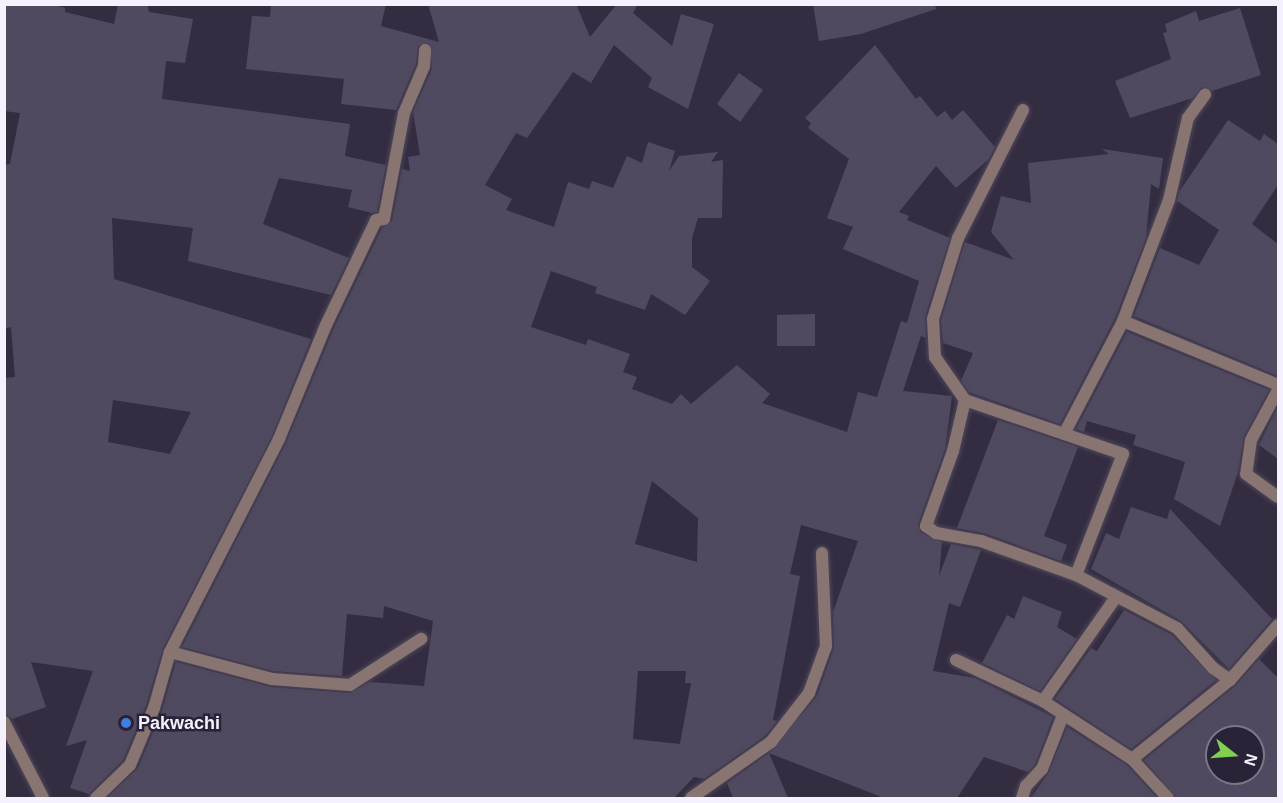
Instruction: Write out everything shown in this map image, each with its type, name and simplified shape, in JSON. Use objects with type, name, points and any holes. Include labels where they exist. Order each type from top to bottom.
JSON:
[{"type":"street","points":[[96,798],[130,765],[154,708],[170,652],[279,439],[326,325],[376,220],[384,219],[404,113],[424,66],[425,50]]},
{"type":"street","points":[[1064,434],[1123,321],[1170,201],[1188,118],[1205,95]]},
{"type":"street","points":[[1023,110],[958,238],[933,319],[934,357],[965,400],[1123,454],[1076,575]]},
{"type":"street","points":[[1123,321],[1278,387],[1251,440],[1246,474],[1278,496]]},
{"type":"street","points":[[965,400],[953,451],[926,526],[936,533],[981,541],[1076,575],[1177,628],[1213,668],[1230,680]]},
{"type":"street","points":[[691,798],[771,742],[809,693],[826,646],[822,553]]},
{"type":"street","points":[[1043,701],[1116,597]]},
{"type":"street","points":[[1132,759],[1230,680],[1278,625]]},
{"type":"street","points":[[170,652],[272,679],[350,685],[421,639]]},
{"type":"street","points":[[957,660],[1043,701],[1132,759],[1168,798]]},
{"type":"street","points":[[1022,798],[1026,786],[1042,768],[1063,715]]},
{"type":"street","points":[[4,722],[43,798]]},
{"type":"building","points":[[4,4],[51,4],[65,8],[65,12],[114,24],[118,4],[147,4],[149,12],[193,19],[185,63],[166,61],[162,99],[350,124],[345,156],[386,165],[377,212],[372,213],[348,207],[352,190],[279,178],[263,224],[349,258],[331,295],[188,261],[193,228],[112,218],[114,279],[311,339],[272,436],[163,648],[146,705],[123,760],[89,794],[70,788],[87,740],[66,746],[93,671],[31,662],[46,707],[12,719],[4,714],[4,378],[15,377],[11,327],[4,329],[4,165],[10,164],[20,113],[4,111]],"holes":[[[113,400],[191,412],[170,454],[108,442]]]},
{"type":"building","points":[[271,4],[386,4],[381,26],[439,42],[428,4],[576,4],[590,37],[617,4],[638,4],[633,13],[672,46],[681,14],[714,24],[688,109],[648,87],[652,78],[614,45],[591,83],[573,72],[527,138],[516,133],[485,185],[512,199],[506,210],[554,227],[568,182],[589,189],[592,181],[613,188],[627,156],[642,163],[648,142],[675,151],[669,171],[679,156],[718,152],[711,162],[723,160],[722,218],[698,218],[692,238],[692,267],[710,281],[685,315],[651,294],[645,310],[595,293],[597,287],[551,271],[531,327],[586,345],[588,339],[630,354],[623,372],[637,377],[632,389],[672,404],[681,394],[691,404],[737,365],[770,394],[762,403],[847,432],[858,392],[877,397],[901,321],[907,323],[919,281],[843,249],[853,227],[827,218],[849,159],[808,128],[811,123],[805,118],[875,45],[916,99],[920,96],[937,117],[945,111],[952,120],[963,110],[995,147],[989,159],[956,188],[936,166],[899,212],[909,216],[907,220],[950,238],[925,317],[926,338],[921,336],[903,391],[952,396],[945,449],[918,524],[921,533],[942,542],[939,576],[951,544],[981,550],[960,607],[949,603],[933,671],[975,678],[1053,717],[1035,765],[1028,772],[984,757],[957,798],[884,798],[769,753],[817,696],[834,648],[833,612],[858,541],[801,525],[790,574],[800,576],[773,720],[777,721],[765,736],[704,779],[694,777],[674,798],[107,798],[138,768],[162,711],[176,662],[271,687],[349,693],[370,682],[424,686],[433,621],[384,606],[383,618],[347,614],[342,676],[273,671],[182,647],[286,443],[334,328],[382,228],[392,221],[402,169],[410,171],[408,157],[420,155],[413,112],[432,69],[430,44],[418,46],[416,64],[396,110],[341,104],[344,79],[246,69],[252,16],[270,17]],"holes":[[[652,481],[698,518],[697,562],[635,544]],[[638,671],[686,671],[685,683],[691,683],[680,744],[633,739]]]},
{"type":"building","points":[[813,4],[935,4],[936,9],[861,34],[819,41]]},
{"type":"building","points":[[1240,8],[1261,75],[1212,91],[1202,87],[1193,98],[1130,118],[1115,81],[1171,59],[1163,33],[1167,32],[1165,24],[1196,11],[1199,21]]},
{"type":"building","points":[[739,73],[763,90],[740,122],[717,104]]},
{"type":"building","points":[[1228,120],[1260,141],[1264,134],[1278,144],[1278,185],[1252,224],[1278,244],[1278,376],[1134,316],[1160,248],[1199,265],[1219,230],[1177,201],[1179,192]]},
{"type":"building","points":[[1102,149],[1163,158],[1159,189],[1151,184],[1146,238],[1115,318],[1060,424],[969,392],[961,381],[973,353],[943,343],[941,320],[965,242],[1014,260],[991,232],[1001,196],[1031,203],[1028,163],[1109,154]]},
{"type":"building","points":[[815,314],[815,346],[777,346],[777,315]]},
{"type":"building","points":[[1127,332],[1269,390],[1244,436],[1238,472],[1220,526],[1174,499],[1185,462],[1133,445],[1136,435],[1087,421],[1084,432],[1076,429]]},
{"type":"building","points":[[1278,406],[1278,459],[1259,445]]},
{"type":"building","points":[[998,420],[1078,447],[1044,536],[1067,545],[1061,561],[984,533],[957,528]]},
{"type":"building","points":[[1131,507],[1167,519],[1170,509],[1272,619],[1229,669],[1181,621],[1091,569],[1106,533],[1119,539]]},
{"type":"building","points":[[1023,596],[1062,612],[1057,627],[1077,639],[1040,691],[982,663],[1007,615],[1014,619]]},
{"type":"building","points":[[1124,610],[1172,635],[1216,680],[1131,749],[1055,699],[1091,648],[1097,651]]},
{"type":"building","points":[[1259,659],[1278,678],[1278,798],[1176,798],[1144,760],[1235,686]]},
{"type":"building","points":[[1067,727],[1127,765],[1157,798],[1031,798],[1049,772]]},
{"type":"building","points":[[769,753],[788,798],[733,798],[727,783]]},
{"type":"place","name":"Pakwachi","points":[[126,723]]}]
